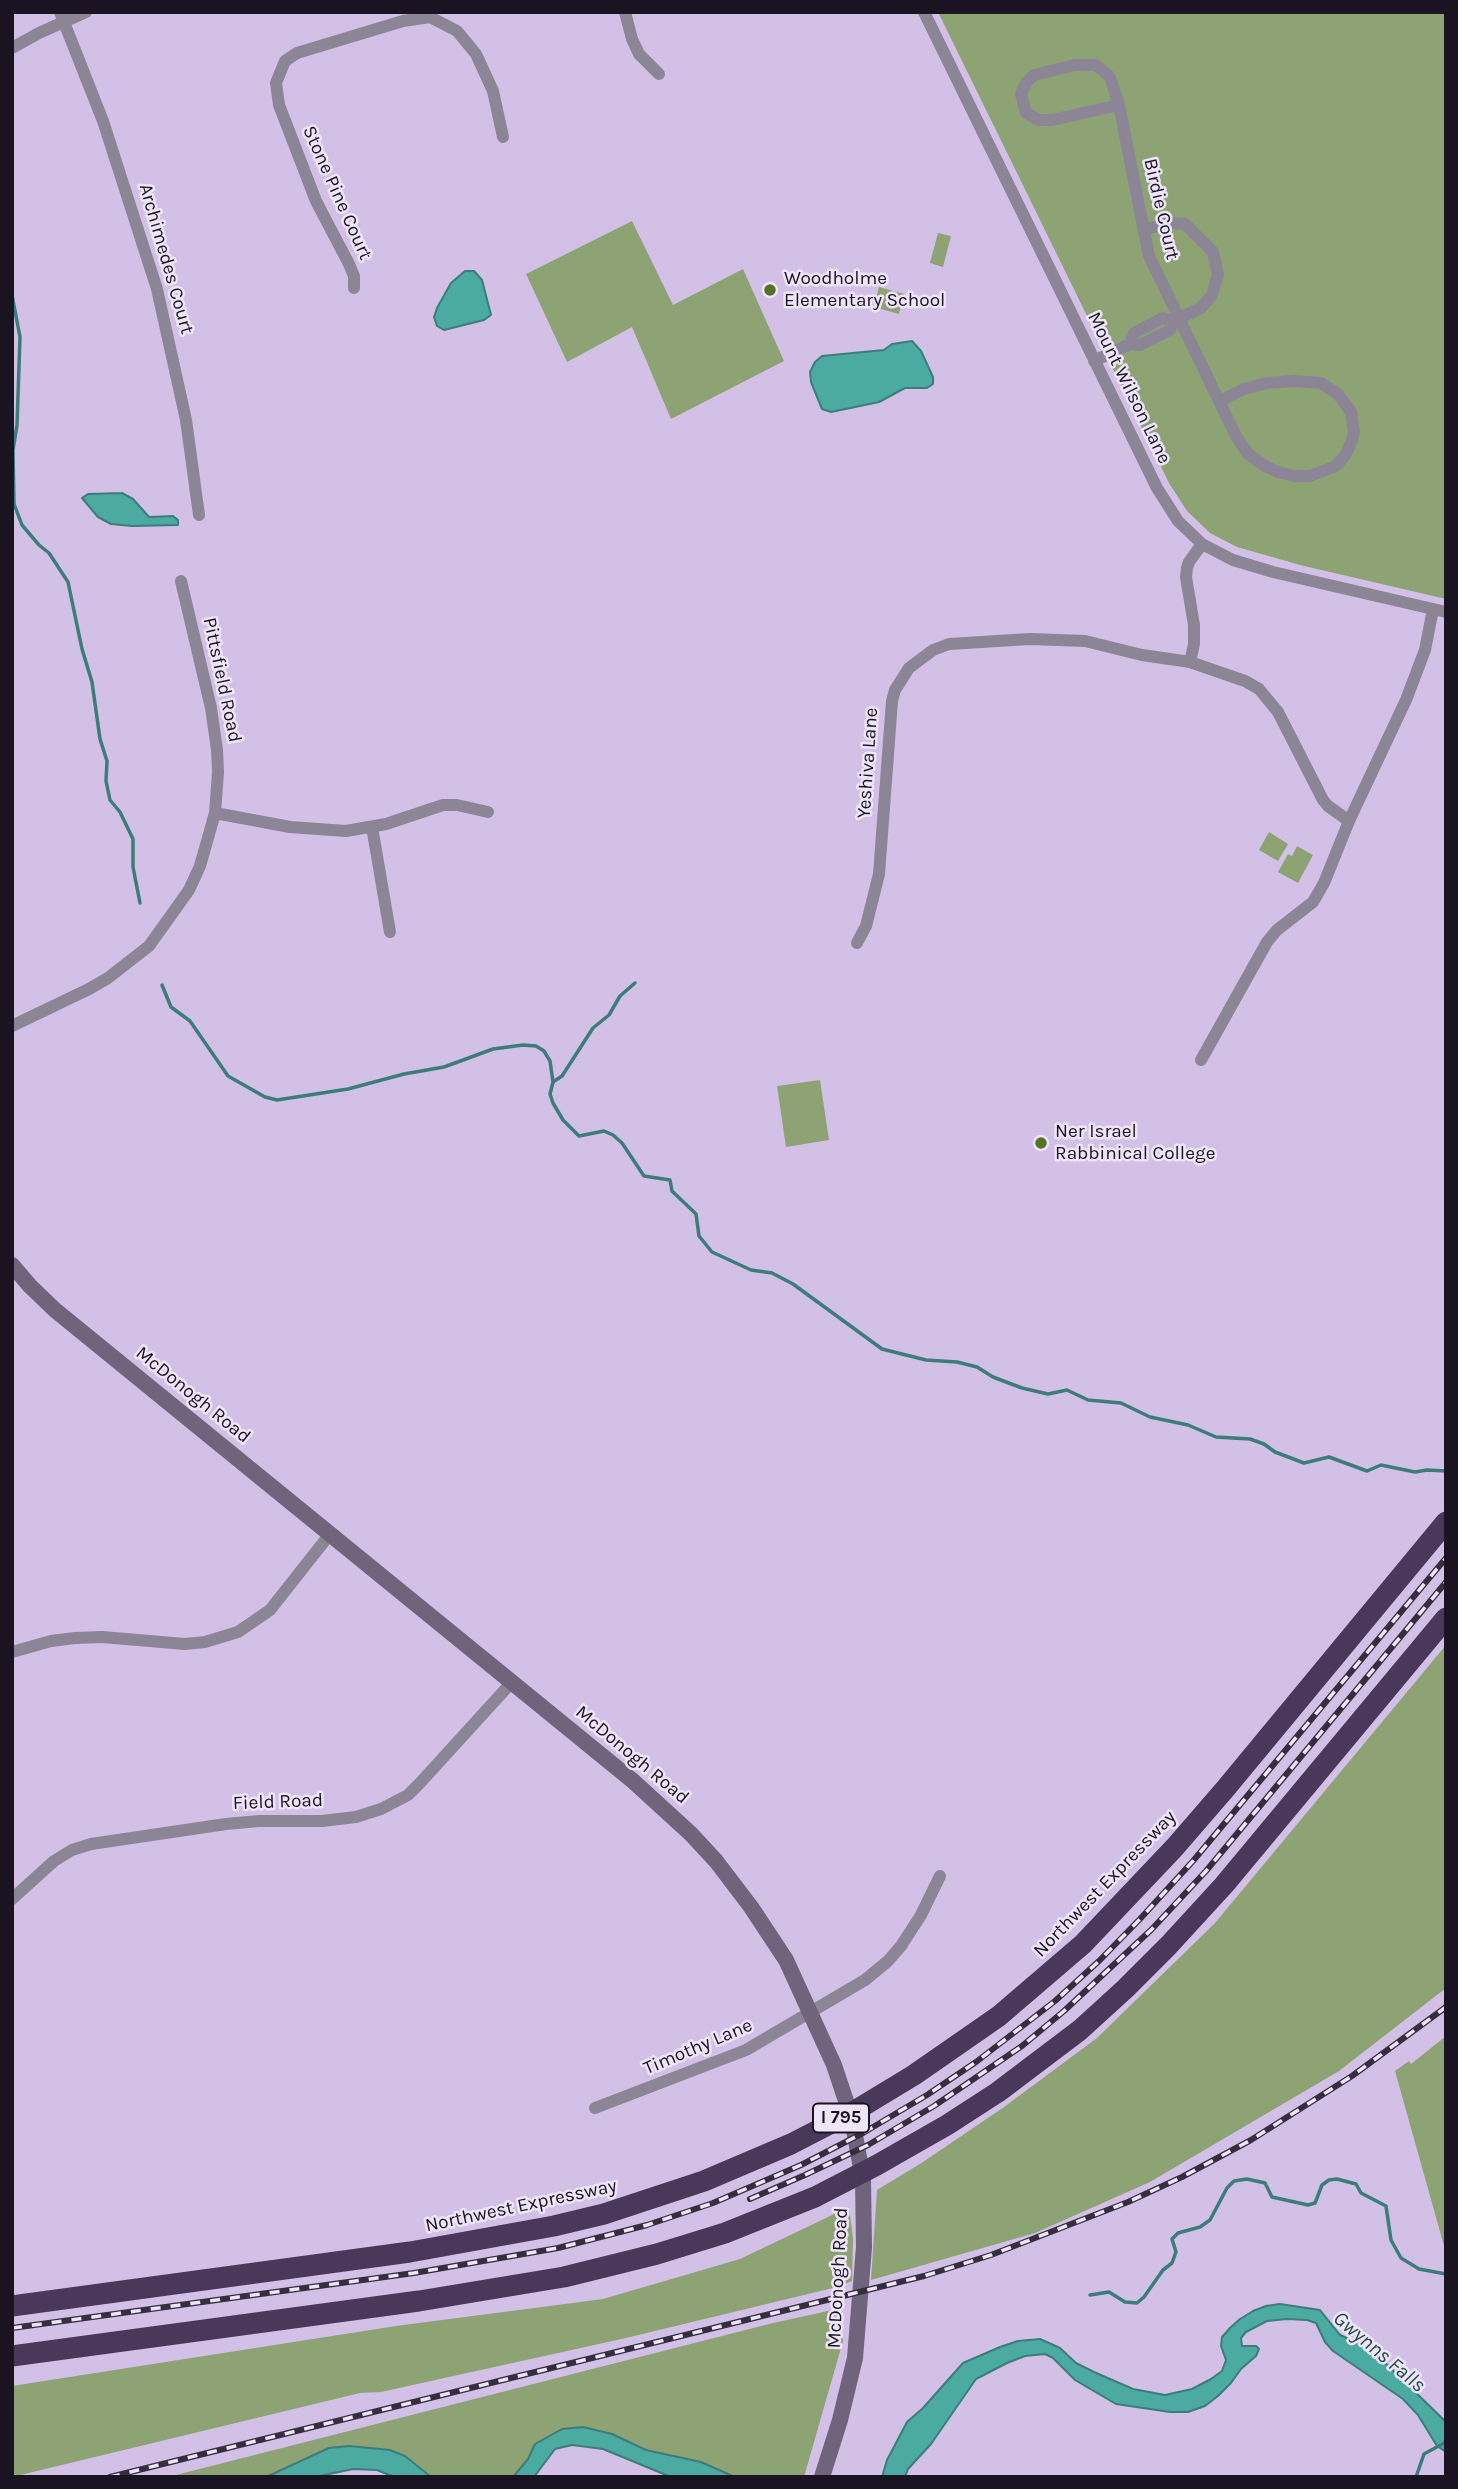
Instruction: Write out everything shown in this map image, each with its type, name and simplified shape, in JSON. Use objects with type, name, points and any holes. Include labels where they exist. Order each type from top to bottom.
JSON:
[{"type":"highway","name":"Northwest Expressway","points":[[12,2306],[410,2252],[554,2226],[604,2214],[704,2181],[791,2144],[853,2112],[914,2076],[999,2017],[1083,1944],[1175,1847],[1226,1788],[1446,1521]]},
{"type":"highway","points":[[12,2356],[419,2301],[587,2272],[724,2234],[815,2197],[947,2126],[998,2092],[1080,2030],[1125,1989],[1224,1885],[1446,1618]]},
{"type":"main road","name":"McDonogh Road","points":[[12,1265],[55,1310],[633,1781],[683,1826],[716,1861],[751,1907],[786,1960],[834,2065],[852,2119],[863,2179],[862,2272],[850,2380],[822,2477]]},
{"type":"street","points":[[12,48],[62,17],[86,12]]},
{"type":"street","points":[[625,12],[639,54],[659,74]]},
{"type":"street","name":"Mount Wilson Lane","points":[[923,12],[1094,361],[1167,506],[1178,521],[1202,544],[1248,565],[1439,611]]},
{"type":"street","points":[[430,15],[457,31],[476,54],[493,91],[503,137]]},
{"type":"street","name":"Stone Pine Court","points":[[354,288],[349,264],[316,201],[289,137],[276,94],[278,74],[285,61],[297,52],[430,15]]},
{"type":"street","name":"Archimedes Court","points":[[62,17],[103,121],[157,289],[186,420],[199,515]]},
{"type":"street","name":"Birdie Court","points":[[1119,105],[1052,120],[1039,120],[1026,113],[1021,94],[1034,75],[1088,64],[1096,65],[1106,72],[1114,84],[1119,105],[1149,256],[1176,319],[1236,436],[1248,454],[1278,472],[1302,476],[1329,470],[1342,460],[1352,440],[1354,424],[1351,412],[1330,387],[1321,383],[1267,383],[1244,389],[1220,401]]},
{"type":"street","points":[[1094,361],[1130,344],[1133,333],[1163,318],[1176,319],[1201,308],[1212,295],[1218,275],[1213,252],[1185,224],[1169,223],[1143,230]]},
{"type":"street","points":[[1190,662],[1194,625],[1186,577],[1189,562],[1202,544]]},
{"type":"street","name":"Pittsfield Road","points":[[12,1026],[108,978],[149,946],[189,890],[200,866],[215,813],[218,772],[215,730],[181,581]]},
{"type":"street","points":[[1201,1060],[1268,942],[1277,930],[1313,902],[1324,883],[1349,821],[1406,699],[1439,611]]},
{"type":"street","name":"Yeshiva Lane","points":[[857,943],[866,926],[879,874],[892,701],[901,679],[915,663],[933,650],[949,644],[1058,638],[1085,641],[1142,655],[1190,662],[1245,681],[1259,689],[1278,712],[1323,800],[1349,821]]},
{"type":"street","points":[[215,813],[313,830],[346,831],[410,818],[443,805],[457,805],[488,812]]},
{"type":"street","points":[[372,827],[390,932]]},
{"type":"street","points":[[12,1652],[51,1641],[75,1638],[102,1637],[185,1644],[205,1642],[238,1632],[270,1610],[330,1534]]},
{"type":"street","name":"Field Road","points":[[12,1899],[54,1861],[91,1843],[226,1824],[322,1821],[356,1817],[381,1809],[408,1795],[512,1682]]},
{"type":"street","name":"Timothy Lane","points":[[595,2108],[746,2050],[865,1980],[901,1946],[921,1915],[940,1876]]},
{"type":"shaded area","points":[[938,12],[1446,12],[1446,599],[1300,565],[1237,547],[1210,533],[1187,511],[1169,483]]},
{"type":"shaded area","points":[[632,221],[673,305],[743,269],[784,361],[671,419],[632,327],[567,362],[526,274]]},
{"type":"shaded area","points":[[938,233],[951,236],[943,267],[930,263]]},
{"type":"shaded area","points":[[465,271],[474,271],[482,280],[491,315],[484,320],[444,330],[437,326],[434,317],[437,308],[451,283]]},
{"type":"shaded area","points":[[879,287],[904,294],[899,314],[874,307]]},
{"type":"shaded area","points":[[912,341],[921,351],[933,377],[933,384],[927,388],[905,388],[879,402],[831,412],[822,409],[811,382],[810,372],[822,356],[884,350],[892,344]]},
{"type":"shaded area","points":[[122,493],[133,499],[149,517],[173,516],[178,520],[178,525],[111,524],[98,517],[82,498],[88,494]]},
{"type":"shaded area","points":[[1269,832],[1288,844],[1278,861],[1259,850]]},
{"type":"shaded area","points":[[1297,846],[1313,855],[1298,883],[1278,872],[1288,854],[1292,856]]},
{"type":"shaded area","points":[[820,1080],[829,1140],[786,1147],[777,1086]]},
{"type":"shaded area","points":[[1446,1645],[1446,1988],[1339,2071],[1150,2182],[1035,2233],[871,2280],[877,2190],[1004,2107],[1097,2038],[1215,1923]]},
{"type":"shaded area","points":[[1446,2036],[1446,2253],[1395,2071],[1409,2061],[1411,2064]]},
{"type":"shaded area","points":[[849,2207],[853,2238],[852,2281],[837,2287],[626,2338],[381,2392],[360,2393],[12,2477],[12,2386],[396,2326],[603,2299],[740,2259]]},
{"type":"shaded area","name":"Gwynns Falls","points":[[1280,2304],[1320,2310],[1340,2335],[1371,2349],[1446,2422],[1446,2452],[1437,2446],[1418,2415],[1403,2399],[1333,2351],[1325,2342],[1316,2323],[1287,2319],[1267,2321],[1246,2332],[1241,2338],[1242,2346],[1256,2346],[1259,2349],[1256,2356],[1218,2396],[1205,2406],[1188,2412],[1116,2404],[1075,2380],[1053,2358],[1045,2354],[1025,2356],[1007,2363],[976,2379],[931,2444],[908,2469],[905,2477],[882,2477],[887,2460],[907,2422],[963,2363],[1018,2341],[1040,2339],[1060,2348],[1076,2363],[1094,2372],[1133,2389],[1165,2395],[1192,2389],[1222,2371],[1226,2360],[1221,2346],[1222,2337],[1240,2319],[1253,2311]]},
{"type":"shaded area","points":[[837,2309],[843,2341],[804,2477],[735,2477],[701,2462],[646,2450],[612,2434],[535,2444],[528,2459],[513,2477],[431,2477],[405,2456],[390,2450],[349,2446],[329,2448],[266,2477],[168,2477],[773,2323]]},
{"type":"shaded area","points":[[583,2427],[612,2434],[646,2450],[701,2462],[735,2477],[671,2477],[603,2449],[572,2445],[555,2449],[534,2477],[513,2477],[528,2459],[535,2444],[562,2429]]},
{"type":"shaded area","points":[[349,2446],[390,2450],[405,2456],[431,2477],[394,2477],[377,2470],[353,2469],[315,2477],[266,2477],[329,2448]]},
{"type":"waterway","points":[[12,295],[20,337],[17,425],[13,450],[14,504],[22,525],[49,553],[68,582],[92,682],[100,739],[107,761],[106,781],[110,800],[120,812],[133,839],[133,867],[140,903]]},
{"type":"waterway","points":[[553,1082],[562,1076],[593,1028],[609,1015],[620,996],[635,983]]},
{"type":"waterway","points":[[162,985],[171,1007],[190,1021],[228,1076],[265,1097],[277,1100],[348,1089],[404,1074],[444,1067],[493,1049],[536,1046],[544,1051],[550,1061],[553,1082],[550,1094],[553,1103],[563,1120],[579,1136],[604,1131],[613,1135],[622,1143],[644,1176],[670,1180],[672,1191],[696,1214],[699,1236],[712,1252],[751,1270],[772,1273],[793,1284],[882,1349],[926,1360],[957,1362],[977,1367],[993,1377],[1048,1394],[1067,1390],[1088,1400],[1121,1403],[1150,1417],[1188,1425],[1216,1437],[1250,1439],[1304,1463],[1329,1457],[1367,1471],[1381,1465],[1415,1472],[1446,1471]]},
{"type":"waterway","points":[[1090,2295],[1109,2292],[1125,2302],[1137,2303],[1163,2270],[1172,2263],[1176,2252],[1172,2239],[1178,2233],[1200,2227],[1210,2220],[1227,2188],[1234,2181],[1247,2179],[1265,2183],[1272,2197],[1308,2205],[1315,2203],[1322,2185],[1329,2180],[1337,2179],[1356,2184],[1361,2193],[1386,2206],[1391,2240],[1401,2258],[1419,2269],[1446,2274]]},
{"type":"waterway","points":[[1416,2477],[1424,2454],[1446,2442]]},
{"type":"railway","points":[[12,2328],[414,2273],[558,2248],[647,2225],[713,2203],[801,2165],[863,2133],[976,2062],[1055,2001],[1099,1961],[1193,1861],[1446,1558]]},
{"type":"railway","points":[[750,2199],[868,2145],[934,2106],[1022,2046],[1064,2011],[1152,1929],[1206,1871],[1446,1582]]},
{"type":"railway","points":[[110,2477],[924,2276],[991,2255],[1128,2202],[1251,2140],[1352,2076],[1446,2007]]},
{"type":"place","name":"Woodholme Elementary School","points":[[770,290]]},
{"type":"place","name":"Ner Israel Rabbinical College","points":[[1041,1143]]}]
